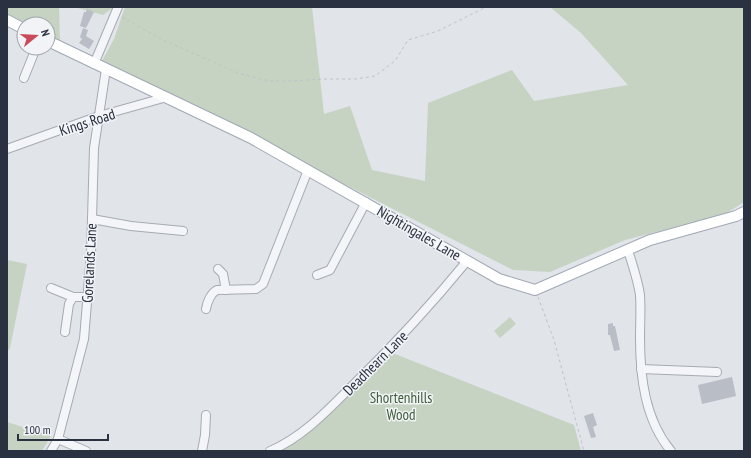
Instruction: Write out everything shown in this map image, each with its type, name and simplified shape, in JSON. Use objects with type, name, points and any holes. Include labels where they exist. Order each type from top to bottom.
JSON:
[{"type":"main road","points":[[7,20],[16,25]]},
{"type":"main road","name":"Nightingales Lane","points":[[56,45],[251,138],[366,202],[498,279],[536,290]]},
{"type":"main road","points":[[536,290],[650,240],[736,216],[744,212]]},
{"type":"street","points":[[94,64],[116,10]]},
{"type":"street","points":[[24,78],[33,56]]},
{"type":"street","name":"Gorelands Lane","points":[[51,451],[58,440],[84,339],[91,254],[94,148],[106,69]]},
{"type":"street","name":"Kings Road","points":[[7,149],[99,116],[167,97]]},
{"type":"street","points":[[206,309],[207,302],[214,291],[256,289],[263,284],[308,170]]},
{"type":"street","points":[[317,275],[330,270],[366,202]]},
{"type":"street","points":[[92,219],[131,226],[183,231]]},
{"type":"street","points":[[628,250],[640,292],[641,369],[649,410],[662,438],[671,451]]},
{"type":"street","name":"Deadhearn Lane","points":[[270,451],[287,444],[328,410],[429,308],[467,261]]},
{"type":"street","points":[[218,269],[223,274],[226,290]]},
{"type":"street","points":[[51,288],[73,297],[88,297]]},
{"type":"street","points":[[65,332],[69,304],[73,297]]},
{"type":"street","points":[[641,369],[717,372]]},
{"type":"street","points":[[202,451],[205,435],[206,415]]},
{"type":"street","points":[[58,440],[86,451]]},
{"type":"path","points":[[116,10],[163,40],[238,73],[269,81],[290,81],[355,79],[375,76],[395,61],[408,40],[438,31],[486,7]]},
{"type":"path","points":[[536,290],[554,340],[584,451]]},
{"type":"green space","points":[[7,7],[59,7],[60,41],[56,39],[56,16],[16,16],[16,19],[7,15]]},
{"type":"green space","points":[[74,7],[114,7],[103,15]]},
{"type":"green space","points":[[125,7],[312,7],[324,114],[350,106],[372,170],[425,181],[428,103],[512,70],[534,101],[628,85],[581,33],[550,7],[744,7],[744,202],[725,214],[625,240],[550,272],[513,270],[102,61],[114,39]]},
{"type":"green space","points":[[7,260],[27,264],[10,348],[7,352]]},
{"type":"green space","points":[[510,317],[516,324],[500,338],[494,331]]},
{"type":"green space","name":"Shortenhills Wood","points":[[390,352],[574,425],[581,451],[276,451]]},
{"type":"green space","points":[[7,422],[51,436],[42,451],[7,451]]},
{"type":"building","points":[[87,9],[94,12],[86,28],[80,26],[84,12],[86,12]]},
{"type":"building","points":[[83,28],[88,30],[86,36],[94,41],[89,49],[79,43],[82,39],[80,37]]},
{"type":"building","points":[[613,323],[620,350],[614,351],[610,335],[608,335],[608,324]]},
{"type":"building","points":[[732,377],[736,396],[702,404],[698,385]]},
{"type":"building","points":[[593,413],[597,425],[593,427],[596,437],[591,438],[584,416]]}]
